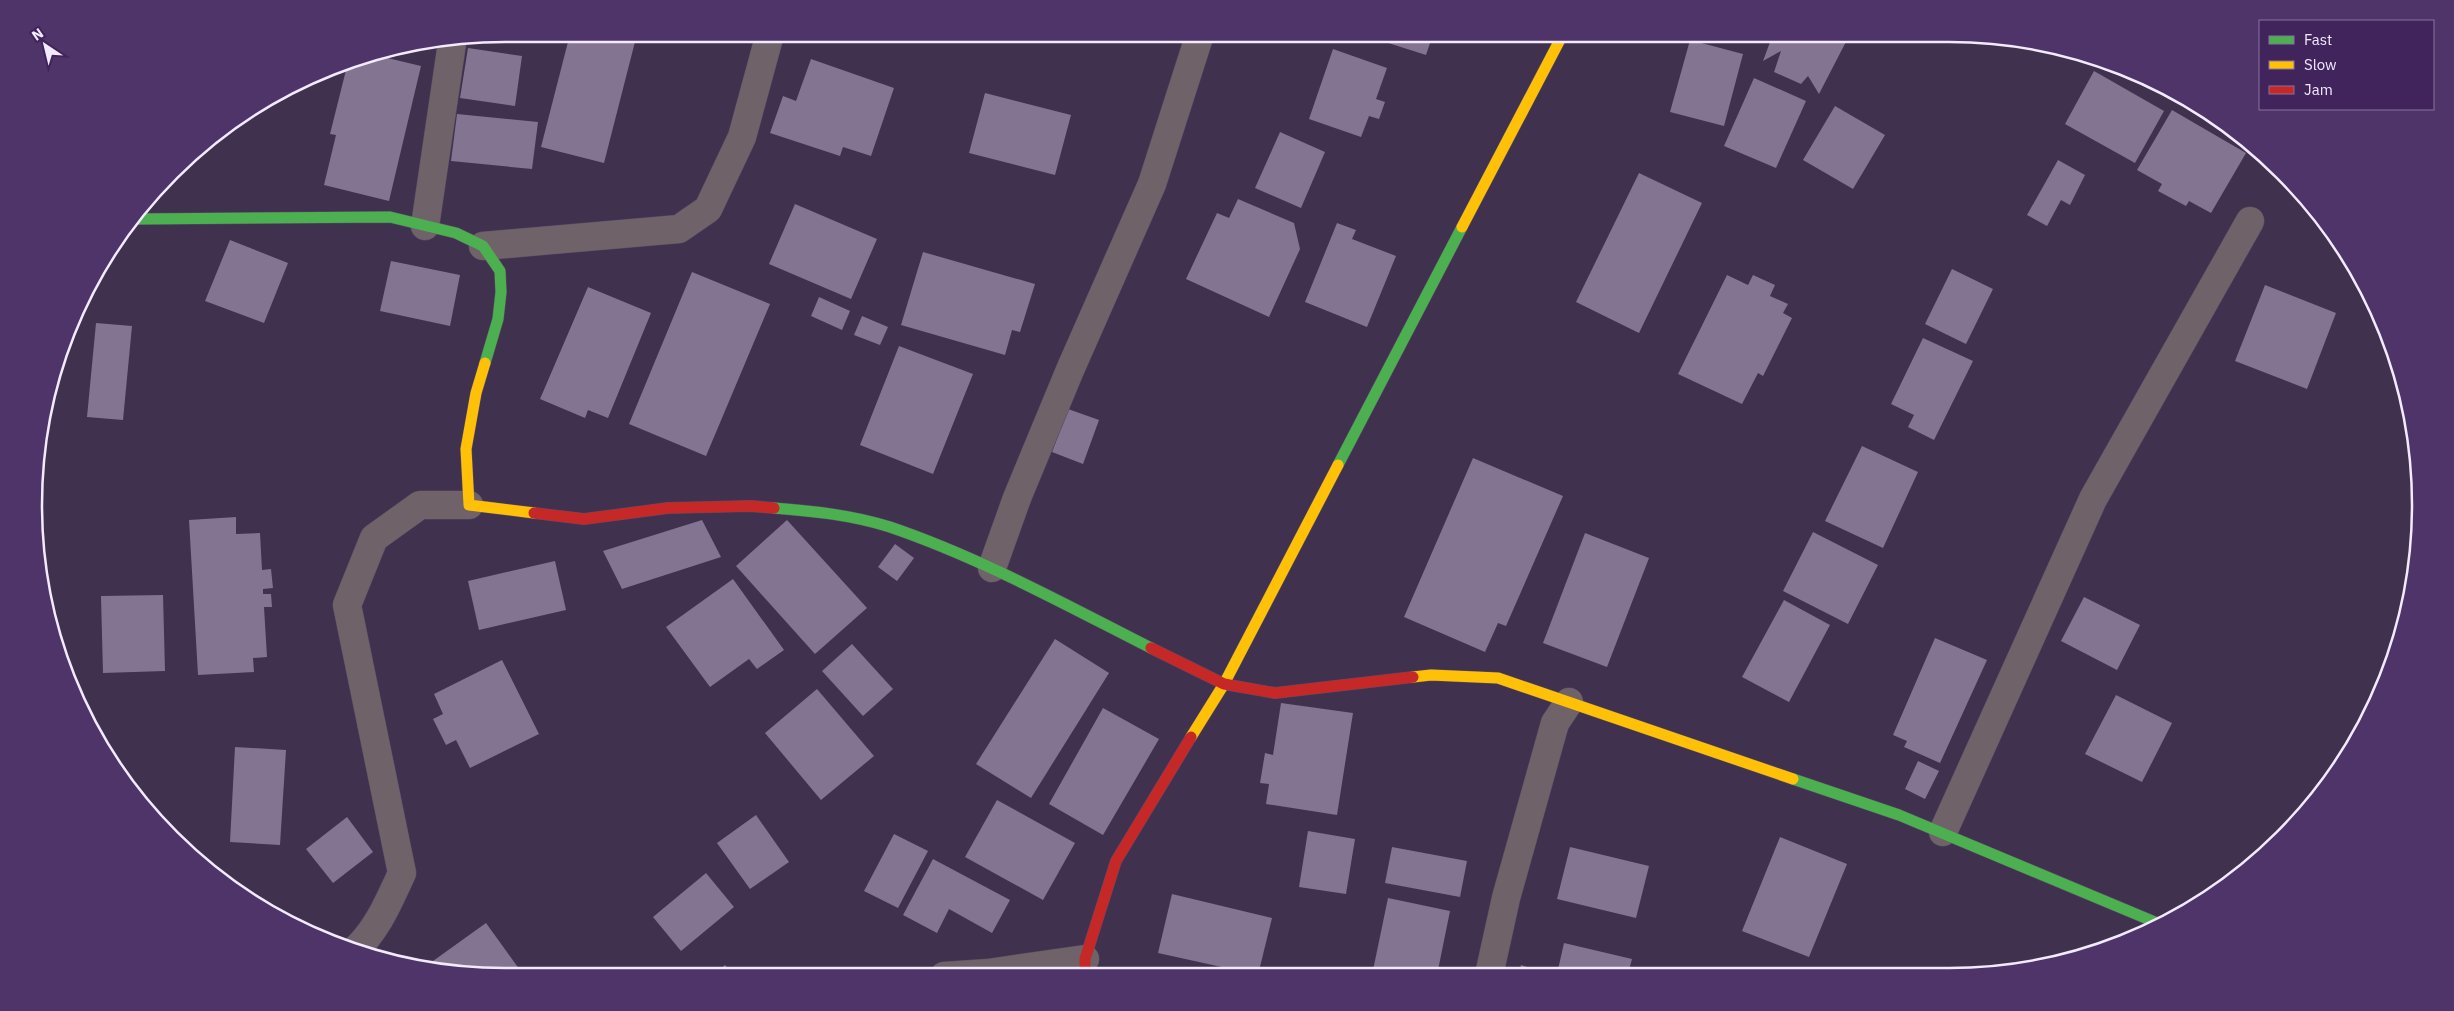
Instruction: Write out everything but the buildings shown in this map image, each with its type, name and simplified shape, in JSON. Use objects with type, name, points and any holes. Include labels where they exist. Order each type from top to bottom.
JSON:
[{"type":"street","points":[[483,246],[680,228],[708,209],[742,137],[768,42]]},
{"type":"street","points":[[992,568],[1017,498],[1070,370],[1152,184],[1197,42]]},
{"type":"street","points":[[1069,968],[1085,967],[1116,861],[1224,684],[1559,42]]},
{"type":"street","points":[[425,226],[452,45]]},
{"type":"street","points":[[142,219],[390,217],[456,233],[483,246],[500,271],[501,292],[498,319],[476,393],[466,449],[469,505]]},
{"type":"street","points":[[1943,832],[2093,499],[2250,221]]},
{"type":"street","points":[[361,945],[385,911],[402,873],[347,605],[374,538],[420,505],[469,505],[520,513],[584,519],[686,508],[751,506],[831,513],[888,527],[992,568],[1224,684],[1275,693],[1431,675],[1498,678],[1899,815],[2153,921]]},
{"type":"street","points":[[1491,968],[1506,898],[1555,723],[1569,702]]},
{"type":"traffic: fast","points":[[142,219],[390,217],[456,233],[483,246],[500,271],[501,292],[498,319],[485,363]]},
{"type":"traffic: fast","points":[[1338,465],[1462,227]]},
{"type":"traffic: fast","points":[[774,508],[818,512],[861,519],[924,539],[1023,583],[1151,648]]},
{"type":"traffic: fast","points":[[1793,779],[1899,815],[2153,921]]},
{"type":"traffic: slow","points":[[1462,227],[1559,42]]},
{"type":"traffic: slow","points":[[485,363],[476,393],[466,449],[469,505],[534,513]]},
{"type":"traffic: slow","points":[[1191,737],[1224,684],[1338,465]]},
{"type":"traffic: slow","points":[[1413,677],[1431,675],[1498,678],[1793,779]]},
{"type":"traffic: jam","points":[[534,513],[584,519],[668,508],[751,506],[774,508]]},
{"type":"traffic: jam","points":[[1151,648],[1224,684],[1275,693],[1413,677]]},
{"type":"traffic: jam","points":[[1085,968],[1085,959],[1116,861],[1191,737]]}]
